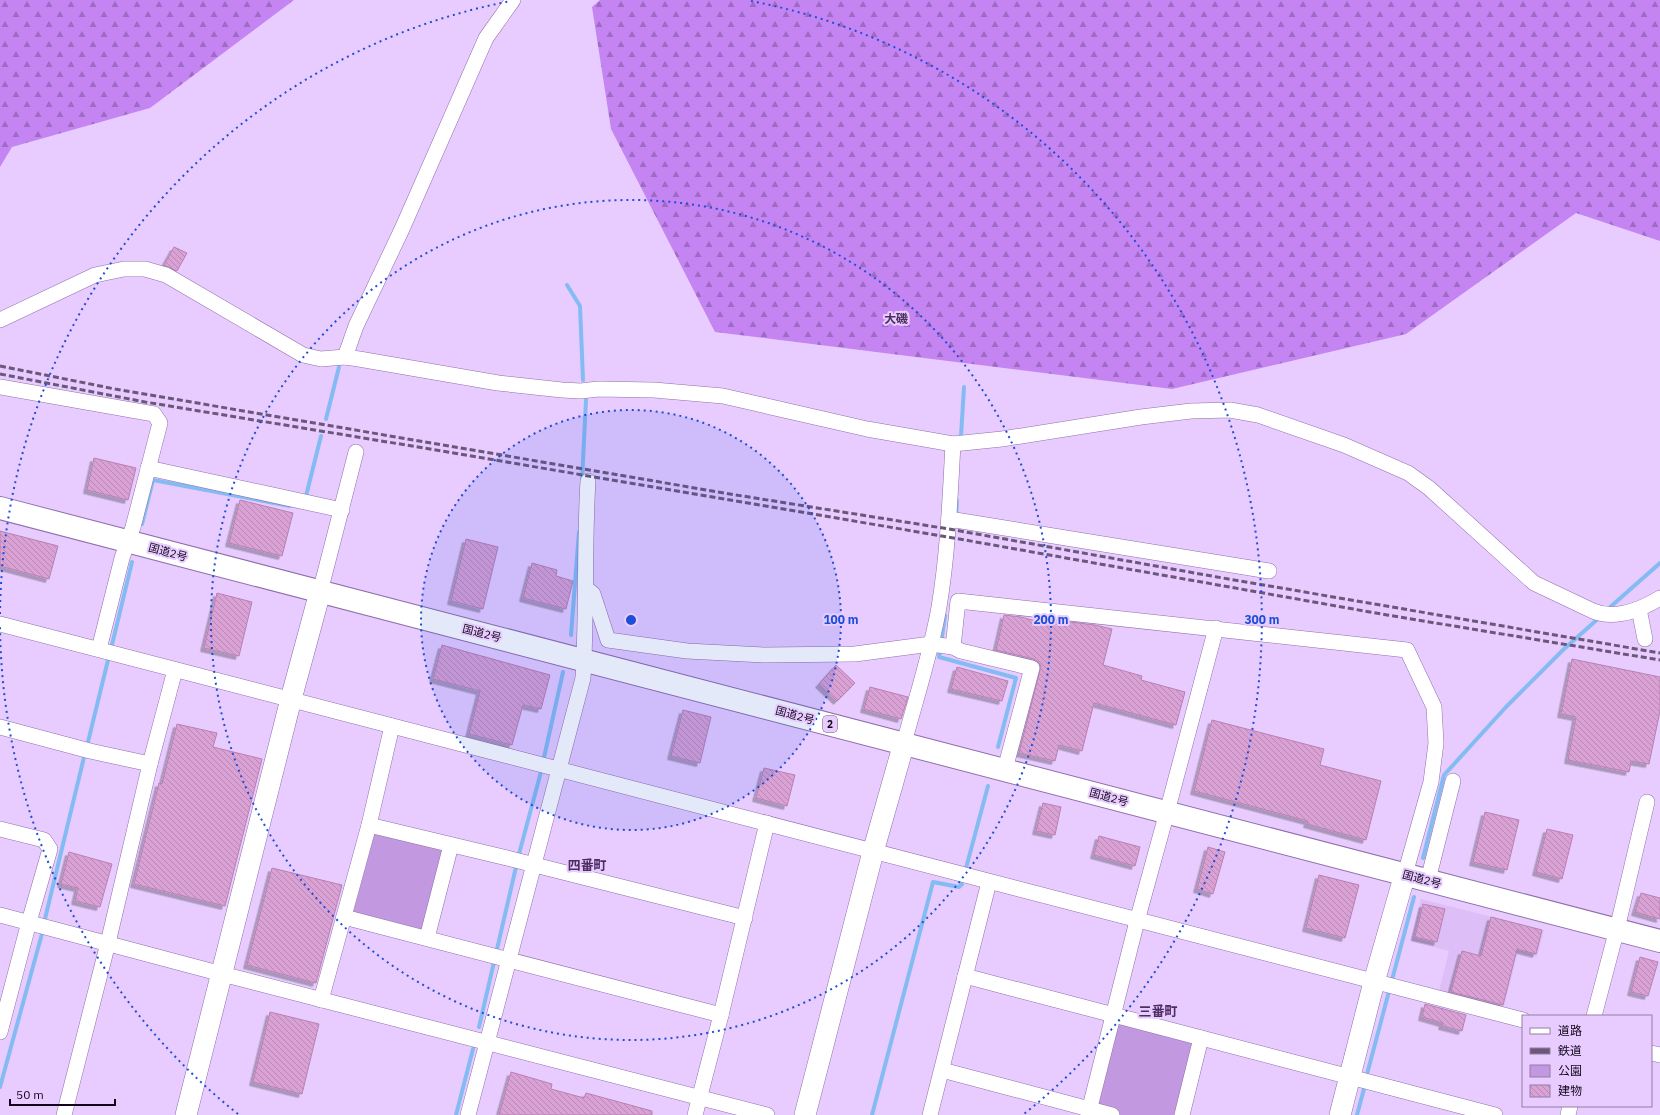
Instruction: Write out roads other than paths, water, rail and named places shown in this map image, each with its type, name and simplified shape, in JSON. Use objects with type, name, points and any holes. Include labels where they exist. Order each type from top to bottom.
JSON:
[{"type":"highway","name":"国道2号","points":[[0,508],[1660,940]]},
{"type":"street","points":[[345,357],[356,326],[402,229],[486,38],[513,0]]},
{"type":"street","points":[[0,320],[95,275],[124,269],[145,269],[166,275],[303,355],[321,359],[345,357],[498,383],[562,390],[654,390],[716,395],[867,429],[953,444],[1002,439],[1141,417],[1191,411],[1230,410],[1258,415],[1344,445],[1408,473],[1428,488],[1534,583],[1604,615],[1639,609],[1660,598]]},
{"type":"street","points":[[0,388],[154,414],[160,424],[127,541],[107,651]]},
{"type":"street","points":[[942,645],[939,607],[954,520],[953,444]]},
{"type":"street","points":[[186,1115],[291,699],[342,510],[356,452]]},
{"type":"street","points":[[148,468],[342,510]]},
{"type":"street","points":[[468,1115],[487,1042],[500,957],[523,862],[556,768],[583,678],[587,589],[588,481]]},
{"type":"street","points":[[954,520],[1269,571]]},
{"type":"street","points":[[587,589],[593,594],[608,640],[687,651],[764,655],[855,654],[942,645],[1032,668],[1005,769]]},
{"type":"street","points":[[805,1115],[873,852],[904,743],[958,601],[1407,650],[1434,707],[1436,743],[1431,782],[1405,874],[1385,985],[1360,1080],[1340,1115]]},
{"type":"street","points":[[1639,609],[1645,639]]},
{"type":"street","points":[[0,624],[1522,1020]]},
{"type":"street","points":[[1089,1112],[1137,920],[1216,628]]},
{"type":"street","points":[[64,1115],[108,943],[150,764],[175,670]]},
{"type":"street","points":[[320,1000],[369,825],[392,726]]},
{"type":"street","points":[[0,727],[86,750],[150,764]]},
{"type":"street","points":[[1428,880],[1453,781]]},
{"type":"street","points":[[1594,1015],[1617,929],[1647,802]]},
{"type":"street","points":[[695,1115],[721,1015],[767,824]]},
{"type":"street","points":[[369,825],[744,918]]},
{"type":"street","points":[[0,829],[44,840],[50,849],[38,925],[0,1032]]},
{"type":"street","points":[[427,938],[450,845]]},
{"type":"street","points":[[930,1115],[989,882]]},
{"type":"street","points":[[0,915],[320,1000],[767,1115]]},
{"type":"street","points":[[344,917],[721,1015]]},
{"type":"street","points":[[965,976],[1495,1115]]},
{"type":"street","points":[[1182,1115],[1201,1038]]},
{"type":"street","points":[[942,1070],[1089,1112],[1112,1115]]},
{"type":"waterway","points":[[567,285],[580,306],[583,380]]},
{"type":"waterway","points":[[326,419],[339,367]]},
{"type":"waterway","points":[[961,436],[964,387]]},
{"type":"waterway","points":[[582,481],[586,400]]},
{"type":"waterway","points":[[305,500],[321,436]]},
{"type":"waterway","points":[[142,524],[153,480],[290,506]]},
{"type":"waterway","points":[[956,517],[957,500]]},
{"type":"waterway","points":[[571,635],[579,532]]},
{"type":"waterway","points":[[111,649],[132,562]]},
{"type":"waterway","points":[[1608,609],[1660,563]]},
{"type":"waterway","points":[[945,616],[939,657],[1016,678],[998,747]]},
{"type":"waterway","points":[[1423,858],[1444,775],[1506,707],[1564,649],[1600,617]]},
{"type":"waterway","points":[[87,746],[109,656]]},
{"type":"waterway","points":[[543,762],[563,672]]},
{"type":"waterway","points":[[44,923],[85,753]]},
{"type":"waterway","points":[[479,1027],[519,854],[542,768]]},
{"type":"waterway","points":[[966,868],[988,786]]},
{"type":"waterway","points":[[872,1115],[933,882],[959,887],[962,884]]},
{"type":"waterway","points":[[1366,1078],[1414,897]]},
{"type":"waterway","points":[[0,1087],[43,930]]},
{"type":"waterway","points":[[456,1115],[473,1049]]},
{"type":"waterway","points":[[1357,1115],[1365,1085]]},
{"type":"railway","points":[[0,366],[115,389],[730,494],[949,529],[1217,577],[1660,653]]},
{"type":"railway","points":[[0,374],[145,402],[948,537],[1387,615],[1660,660]]},
{"type":"district","name":"大磯","points":[[896,319]]},
{"type":"district","name":"四番町","points":[[587,865]]},
{"type":"district","name":"三番町","points":[[1158,1011]]}]
